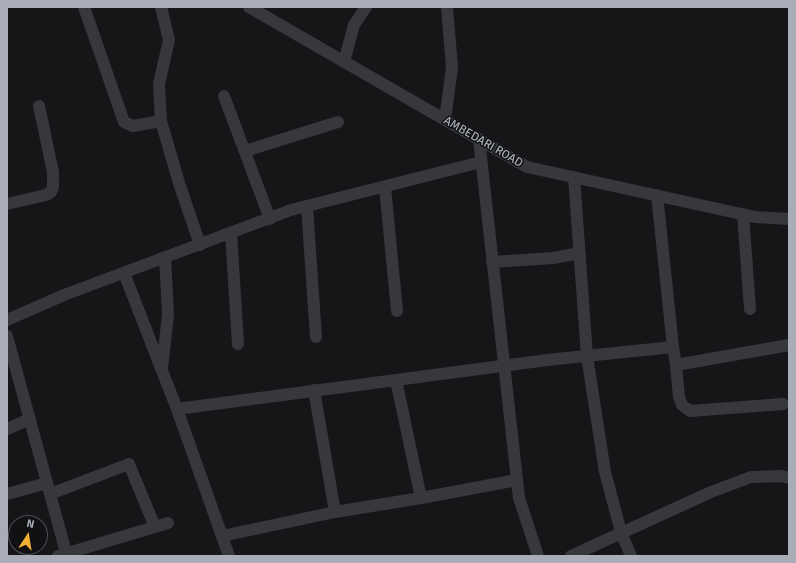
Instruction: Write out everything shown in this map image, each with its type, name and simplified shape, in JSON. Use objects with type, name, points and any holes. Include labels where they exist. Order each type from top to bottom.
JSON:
[{"type":"street","points":[[84,7],[124,122],[133,126],[161,120]]},
{"type":"street","points":[[162,7],[169,40],[159,84],[161,120],[179,183],[200,245]]},
{"type":"street","name":"AMBEDARI ROAD","points":[[249,7],[527,167],[743,214],[789,219]]},
{"type":"street","points":[[344,62],[354,25],[366,7]]},
{"type":"street","points":[[445,120],[452,67],[446,7]]},
{"type":"street","points":[[224,96],[270,218]]},
{"type":"street","points":[[7,204],[46,195],[51,192],[53,187],[53,172],[39,106]]},
{"type":"street","points":[[244,151],[338,122]]},
{"type":"street","points":[[479,139],[519,498],[538,556]]},
{"type":"street","points":[[7,320],[64,295],[270,218],[385,186],[481,162]]},
{"type":"street","points":[[574,177],[587,356],[606,472],[621,532],[630,556]]},
{"type":"street","points":[[385,186],[397,311]]},
{"type":"street","points":[[657,195],[672,347],[676,365],[679,397],[682,405],[690,411],[783,404]]},
{"type":"street","points":[[306,207],[316,337]]},
{"type":"street","points":[[743,214],[750,309]]},
{"type":"street","points":[[231,233],[238,344]]},
{"type":"street","points":[[492,262],[553,258],[580,253]]},
{"type":"street","points":[[162,370],[168,315],[165,258]]},
{"type":"street","points":[[124,273],[177,408],[229,556]]},
{"type":"street","points":[[7,336],[49,489],[64,555],[168,523]]},
{"type":"street","points":[[676,365],[789,346]]},
{"type":"street","points":[[177,408],[504,366],[672,347]]},
{"type":"street","points":[[396,380],[421,498]]},
{"type":"street","points":[[314,390],[335,512]]},
{"type":"street","points":[[7,428],[30,419]]},
{"type":"street","points":[[7,494],[49,489],[129,464],[155,527]]},
{"type":"street","points":[[572,556],[621,532],[711,492],[752,477],[789,478]]},
{"type":"street","points":[[222,536],[335,512],[517,480]]}]
